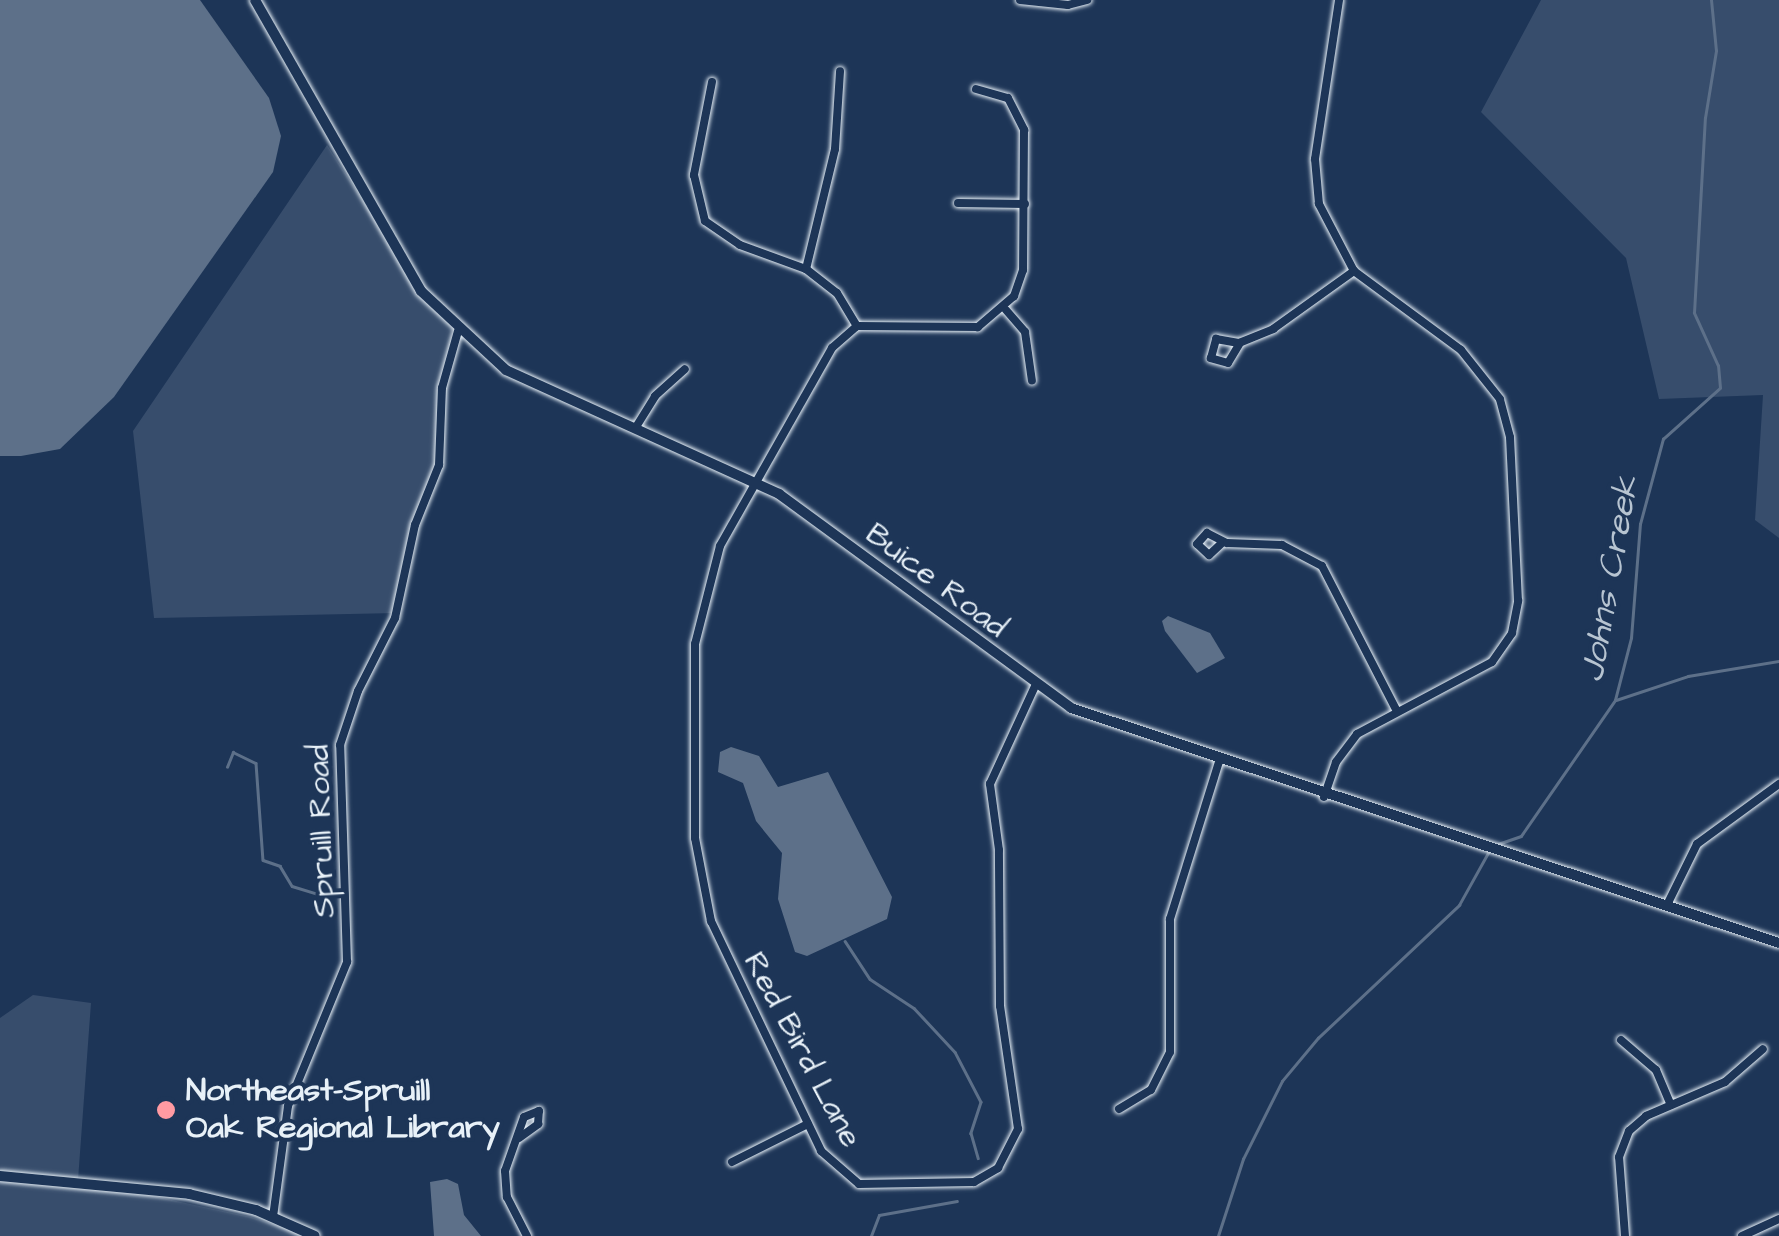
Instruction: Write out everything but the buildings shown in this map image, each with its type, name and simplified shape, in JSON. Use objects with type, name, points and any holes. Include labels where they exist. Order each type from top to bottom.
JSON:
[{"type":"street","name":"Buice Road","points":[[255,0],[397,256],[458,332],[534,386],[754,480],[802,508],[1034,686],[1101,721],[1779,943]]},
{"type":"street","points":[[1020,0],[1068,5],[1087,0]]},
{"type":"street","points":[[1324,797],[1348,743],[1398,711],[1482,669],[1512,634],[1518,601],[1510,437],[1500,399],[1478,366],[1354,271],[1326,227],[1315,178],[1339,0]]},
{"type":"street","points":[[806,269],[835,149],[840,71]]},
{"type":"street","points":[[712,82],[694,174],[705,221],[740,245],[806,269],[837,293],[856,326],[953,331],[978,327],[1006,310],[1024,270],[1021,118],[1003,94],[976,89]]},
{"type":"street","points":[[958,203],[1024,204]]},
{"type":"street","points":[[1240,343],[1301,313],[1354,271]]},
{"type":"street","points":[[1006,310],[1025,332],[1032,381]]},
{"type":"street","name":"Red Bird Lane","points":[[856,326],[832,348],[720,546],[698,620],[695,838],[720,947],[832,1165],[866,1185],[974,1182],[998,1168],[1010,1150],[1019,1110],[1000,1006],[999,850],[990,784],[1034,686]]},
{"type":"street","name":"Spruill Road","points":[[272,1216],[288,1106],[347,962],[339,782],[343,728],[395,618],[415,525],[439,465],[442,388],[458,332]]},
{"type":"street","points":[[636,427],[655,396],[685,369]]},
{"type":"street","points":[[1223,542],[1282,545],[1322,566],[1398,711]]},
{"type":"street","points":[[1121,1094],[1124,1108],[1151,1090],[1170,1052],[1170,920],[1219,762]]},
{"type":"street","points":[[1667,905],[1697,844],[1779,784]]},
{"type":"street","points":[[1621,1040],[1656,1070],[1672,1105]]},
{"type":"street","points":[[1625,1236],[1618,1205],[1622,1144],[1639,1120],[1724,1082],[1763,1049]]},
{"type":"street","points":[[732,1162],[808,1124]]},
{"type":"street","points":[[519,1138],[505,1186],[527,1236]]},
{"type":"street","points":[[0,1176],[189,1194],[272,1216],[315,1236]]},
{"type":"street","points":[[1742,1236],[1779,1220]]},
{"type":"shaded area","points":[[0,0],[200,0],[269,98],[281,136],[273,172],[114,397],[60,449],[21,456],[0,456]]},
{"type":"shaded area","points":[[1541,0],[1779,0],[1779,538],[1755,520],[1763,395],[1659,399],[1626,258],[1481,112]]},
{"type":"shaded area","points":[[327,145],[431,307],[452,327],[441,472],[411,540],[397,613],[154,618],[133,431]]},
{"type":"shaded area","points":[[1168,616],[1210,633],[1225,658],[1197,673],[1165,631],[1162,621]]},
{"type":"shaded area","points":[[731,747],[759,756],[778,787],[828,772],[892,897],[887,919],[807,956],[795,952],[778,899],[782,853],[756,821],[743,783],[718,772],[720,752]]},
{"type":"shaded area","points":[[33,995],[91,1003],[78,1180],[251,1217],[308,1236],[0,1236],[0,1018]]},
{"type":"shaded area","points":[[447,1179],[458,1184],[464,1215],[481,1236],[434,1236],[430,1182]]},
{"type":"waterway","name":"Johns Creek","points":[[1498,844],[1521,836],[1615,700],[1631,638],[1640,524],[1663,439],[1720,388],[1718,366],[1694,313],[1705,118],[1716,51],[1711,0]]},
{"type":"waterway","points":[[1616,700],[1688,676],[1779,661]]},
{"type":"waterway","points":[[227,767],[233,752],[256,763],[263,860],[280,866],[292,886],[319,894]]},
{"type":"waterway","name":"Johns Creek","points":[[1218,1236],[1243,1159],[1282,1081],[1318,1038],[1459,905],[1488,853]]},
{"type":"waterway","points":[[845,941],[870,979],[914,1008],[955,1052],[981,1102],[971,1133],[978,1158]]},
{"type":"waterway","points":[[871,1236],[879,1215],[957,1201]]},
{"type":"place","name":"Northeast-Spruill Oak Regional Library","points":[[166,1110]]}]
